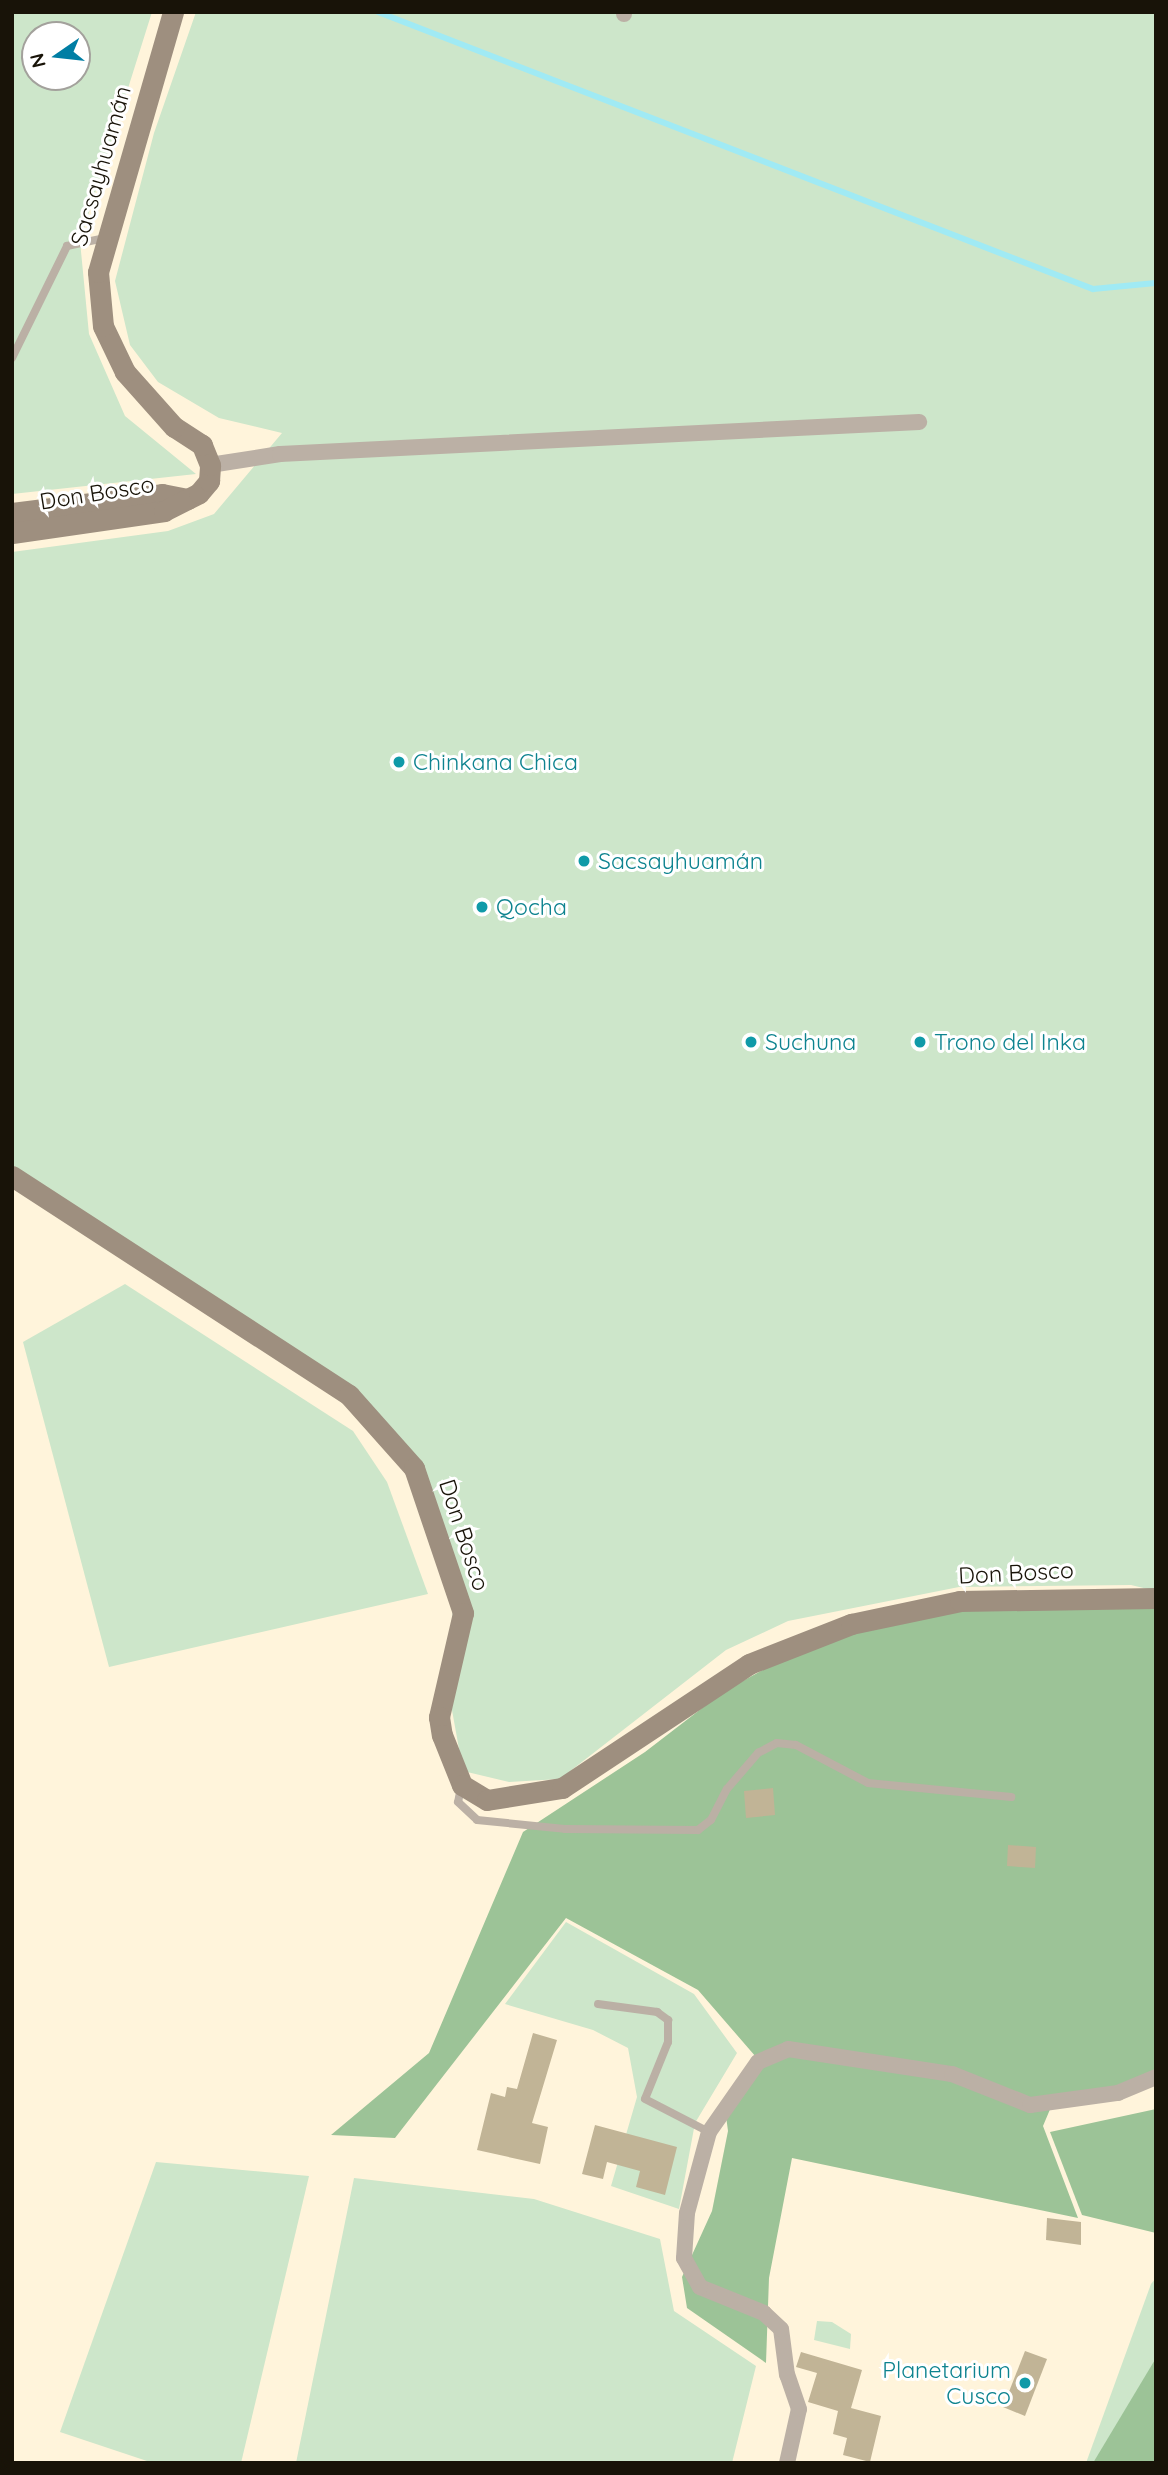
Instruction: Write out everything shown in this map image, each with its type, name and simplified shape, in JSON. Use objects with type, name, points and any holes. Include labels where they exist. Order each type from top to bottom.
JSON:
[{"type":"street","name":"Sacsayhuamán","points":[[173,12],[104,238],[98,272],[103,326],[125,372],[174,427],[202,445],[210,465]]},
{"type":"street","points":[[210,465],[280,454],[919,422]]},
{"type":"street","name":"Don Bosco","points":[[12,533],[164,511],[188,499],[208,481],[210,465]]},
{"type":"street","name":"Don Bosco","points":[[12,513],[162,494],[188,499]]},
{"type":"street","name":"Don Bosco","points":[[12,1176],[349,1395],[414,1468],[463,1613],[439,1717],[462,1785],[487,1800],[562,1788],[749,1664],[851,1624],[960,1601],[1156,1598]]},
{"type":"street","points":[[787,2463],[799,2409],[787,2375],[781,2329],[764,2313],[700,2287],[684,2258],[687,2213],[709,2132],[758,2062],[788,2049],[952,2074],[1030,2105],[1118,2093],[1156,2077]]},
{"type":"lane","points":[[12,358],[67,246],[104,238]]},
{"type":"lane","points":[[462,1785],[458,1802],[477,1820],[565,1829],[698,1830],[711,1821],[726,1789],[758,1753],[777,1743],[796,1745],[868,1783],[1011,1797]]},
{"type":"lane","points":[[598,2004],[657,2012],[668,2020],[668,2042],[645,2099],[709,2132]]},
{"type":"green space","points":[[12,12],[152,12],[80,241],[89,334],[125,416],[196,474],[12,494]]},
{"type":"green space","name":"Sacsayhuamán","points":[[196,12],[1156,12],[1156,1591],[1131,1585],[959,1587],[788,1621],[726,1650],[560,1779],[509,1782],[463,1771],[446,1677],[456,1580],[417,1468],[349,1393],[12,1169],[12,552],[168,531],[214,514],[282,433],[219,418],[158,382],[130,345],[115,281],[154,133]]},
{"type":"green space","points":[[125,1284],[353,1431],[387,1482],[428,1594],[109,1667],[23,1342]]},
{"type":"green space","points":[[1156,1606],[1156,2084],[1051,2107],[1043,2126],[1078,2218],[792,2158],[769,2278],[766,2363],[687,2308],[682,2277],[712,2211],[728,2131],[724,2101],[756,2057],[698,1990],[566,1918],[395,2138],[331,2135],[429,2053],[523,1832],[645,1752],[723,1692],[817,1640],[933,1611]]},
{"type":"green space","points":[[566,1922],[694,1994],[737,2053],[695,2123],[679,2209],[611,2186],[637,2097],[628,2048],[593,2030],[505,2004]]},
{"type":"green space","points":[[1156,2109],[1156,2233],[1082,2215],[1050,2132]]},
{"type":"green space","points":[[156,2162],[309,2176],[241,2463],[153,2463],[60,2432]]},
{"type":"green space","points":[[354,2178],[534,2199],[660,2239],[674,2311],[756,2366],[732,2463],[296,2463]]},
{"type":"green space","points":[[1156,2278],[1156,2463],[1086,2463],[1151,2284]]},
{"type":"green space","points":[[817,2321],[832,2322],[851,2334],[850,2349],[814,2340]]},
{"type":"green space","points":[[1156,2358],[1156,2463],[1093,2463]]},
{"type":"building","points":[[773,1788],[775,1815],[746,1818],[744,1791]]},
{"type":"building","points":[[1008,1845],[1036,1847],[1035,1868],[1007,1866]]},
{"type":"building","points":[[533,2033],[557,2040],[532,2123],[548,2127],[540,2164],[477,2150],[491,2093],[505,2097],[507,2087],[517,2089]]},
{"type":"building","points":[[595,2125],[677,2147],[665,2195],[636,2187],[640,2171],[607,2162],[603,2179],[582,2174]]},
{"type":"building","points":[[1047,2218],[1081,2222],[1081,2245],[1046,2240]]},
{"type":"building","name":"Planetarium Cusco","points":[[1025,2351],[1047,2359],[1025,2416],[1003,2407]]},
{"type":"building","points":[[801,2352],[862,2370],[851,2408],[881,2416],[870,2462],[843,2455],[847,2438],[833,2434],[838,2411],[808,2402],[817,2373],[796,2367]]},
{"type":"waterway","points":[[378,12],[1093,289],[1156,283]]},
{"type":"place","name":"Chinkana Chica","points":[[399,762]]},
{"type":"place","name":"Sacsayhuamán","points":[[584,861]]},
{"type":"place","name":"Qocha","points":[[482,907]]},
{"type":"place","name":"Suchuna","points":[[751,1042]]},
{"type":"place","name":"Trono del Inka","points":[[920,1042]]},
{"type":"place","name":"Planetarium Cusco","points":[[1025,2383]]}]
